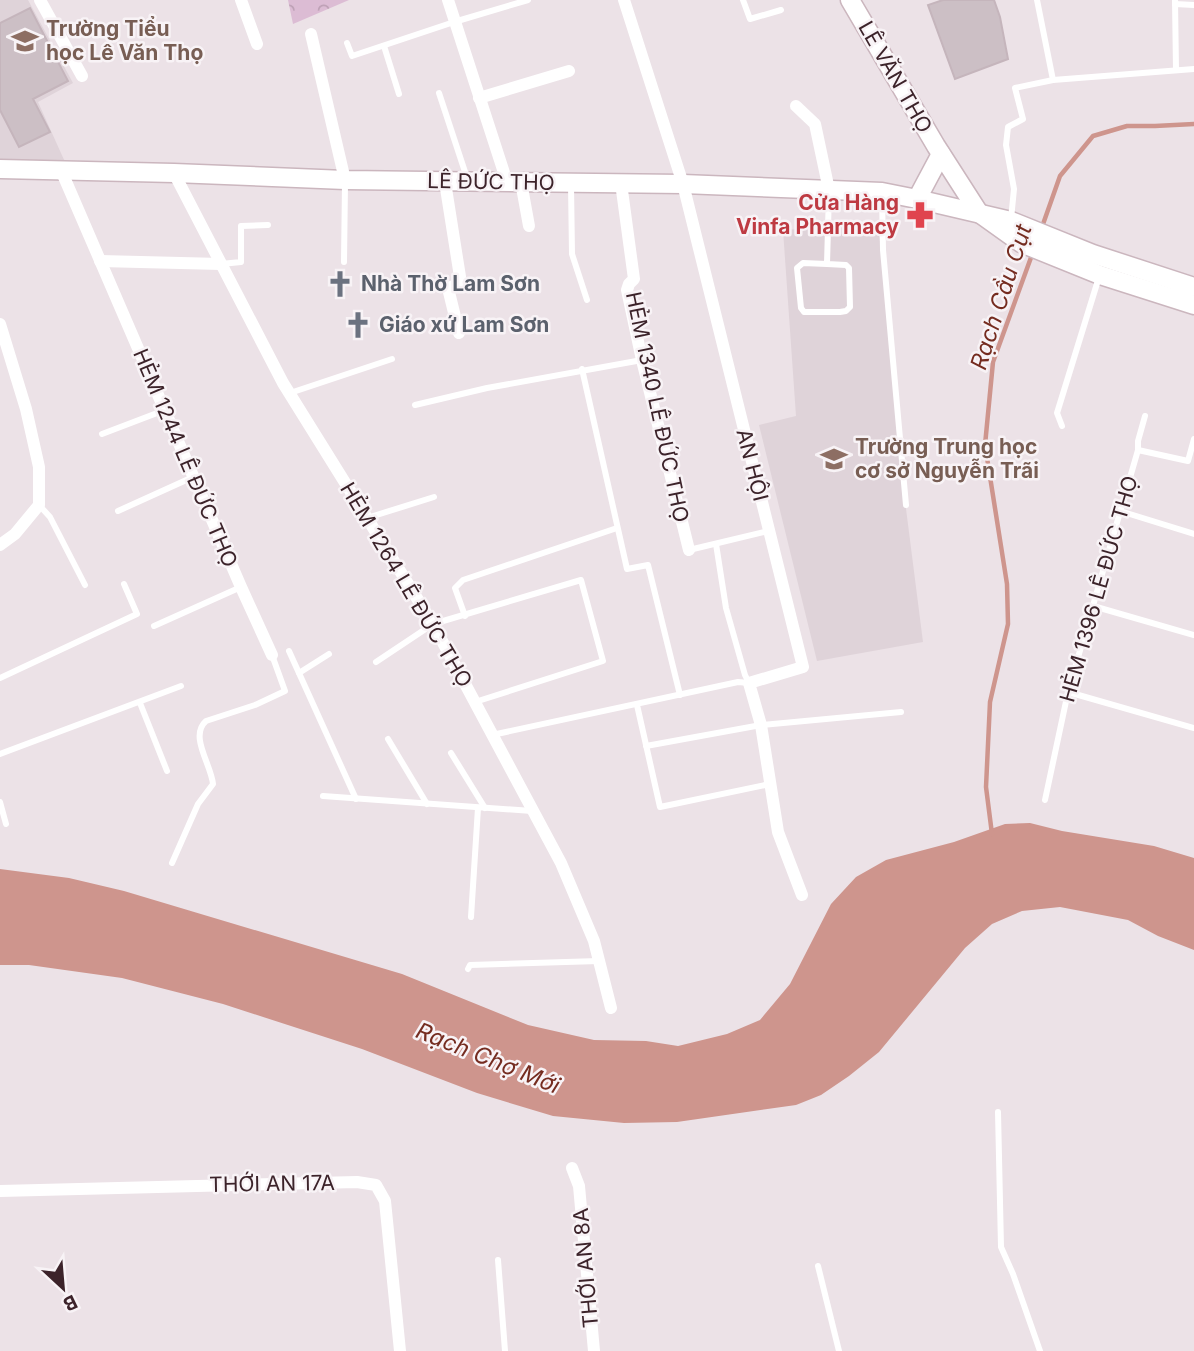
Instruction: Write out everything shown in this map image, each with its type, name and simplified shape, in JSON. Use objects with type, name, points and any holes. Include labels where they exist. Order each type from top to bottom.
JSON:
[{"type":"main road","name":"LÊ VĂN THỌ","points":[[850,0],[940,154],[979,213]]},
{"type":"main road","name":"LÊ VĂN THỌ","points":[[917,199],[940,154]]},
{"type":"main road","points":[[940,154],[950,206]]},
{"type":"main road","name":"LÊ ĐỨC THỌ","points":[[0,169],[345,180],[683,184],[882,192],[1011,221],[1026,236]]},
{"type":"main road","name":"LÊ ĐỨC THỌ","points":[[979,213],[1026,236]]},
{"type":"main road","points":[[1026,236],[1093,266],[1194,305]]},
{"type":"main road","points":[[1093,266],[1194,287]]},
{"type":"street","points":[[40,0],[82,76]]},
{"type":"street","points":[[241,0],[257,44]]},
{"type":"street","points":[[448,0],[479,97],[514,182],[528,226]]},
{"type":"street","name":"AN HỘI","points":[[626,0],[683,184],[803,667],[749,683]]},
{"type":"street","points":[[311,34],[345,180]]},
{"type":"street","points":[[479,97],[569,71]]},
{"type":"street","points":[[796,106],[815,124],[829,190]]},
{"type":"street","name":"HẺM 1244 LÊ ĐỨC THỌ","points":[[61,170],[272,655]]},
{"type":"street","name":"HẺM 1264 LÊ ĐỨC THỌ","points":[[174,173],[290,393],[433,624],[534,811],[561,863],[594,941],[611,1008]]},
{"type":"street","points":[[444,181],[461,282],[448,288],[458,333]]},
{"type":"street","name":"HẺM 1340 LÊ ĐỨC THỌ","points":[[621,183],[634,279],[627,289],[689,550]]},
{"type":"street","points":[[100,261],[221,264]]},
{"type":"street","points":[[0,324],[26,409],[39,467],[39,505],[15,534],[0,545]]},
{"type":"street","points":[[749,683],[761,725],[778,832],[802,895]]},
{"type":"street","name":"THỚI AN 8A","points":[[572,1168],[579,1186],[594,1351]]},
{"type":"street","name":"THỚI AN 17A","points":[[0,1191],[357,1182],[376,1185],[384,1201],[400,1351]]},
{"type":"lane","points":[[347,43],[352,56],[528,0]]},
{"type":"lane","points":[[743,0],[751,19],[781,10]]},
{"type":"lane","points":[[1037,0],[1053,80]]},
{"type":"lane","points":[[1176,70],[1175,2],[1194,5]]},
{"type":"lane","points":[[384,46],[399,94]]},
{"type":"lane","points":[[1011,221],[1014,188],[1006,145],[1008,127],[1023,120],[1015,88],[1053,80],[1194,69]]},
{"type":"lane","points":[[439,93],[468,182]]},
{"type":"lane","points":[[344,261],[345,180]]},
{"type":"lane","points":[[571,183],[572,254],[587,300]]},
{"type":"lane","points":[[827,264],[829,190]]},
{"type":"lane","points":[[882,192],[884,250],[906,505]]},
{"type":"lane","points":[[221,264],[241,262],[241,226],[268,225]]},
{"type":"lane","points":[[803,264],[827,264],[846,265],[849,268],[850,307],[840,312],[804,312],[801,308],[797,268],[803,264]]},
{"type":"lane","points":[[1062,426],[1057,412],[1093,266]]},
{"type":"lane","points":[[290,393],[392,359]]},
{"type":"lane","points":[[415,405],[582,369],[642,360]]},
{"type":"lane","points":[[582,369],[627,569],[648,565],[680,695]]},
{"type":"lane","points":[[102,435],[165,410]]},
{"type":"lane","points":[[1138,450],[1145,416]]},
{"type":"lane","name":"HẺM 1396 LÊ ĐỨC THỌ","points":[[1045,800],[1068,692],[1138,450],[1191,462],[1194,439]]},
{"type":"lane","points":[[118,511],[193,477]]},
{"type":"lane","points":[[367,517],[434,497]]},
{"type":"lane","points":[[39,505],[50,517],[85,585]]},
{"type":"lane","points":[[1120,512],[1194,534]]},
{"type":"lane","points":[[465,616],[455,588],[463,580],[617,528]]},
{"type":"lane","points":[[689,550],[768,531]]},
{"type":"lane","points":[[716,544],[726,608],[749,683]]},
{"type":"lane","points":[[376,662],[433,624],[581,580],[603,661],[475,702]]},
{"type":"lane","points":[[0,678],[137,614],[124,584]]},
{"type":"lane","points":[[154,626],[241,587]]},
{"type":"lane","points":[[1093,606],[1194,635]]},
{"type":"lane","points":[[289,651],[356,799]]},
{"type":"lane","points":[[299,673],[330,654]]},
{"type":"lane","points":[[172,863],[198,804],[213,784],[199,738],[201,727],[206,721],[255,705],[285,691],[272,655]]},
{"type":"lane","points":[[492,734],[738,682],[749,683]]},
{"type":"lane","points":[[0,754],[181,686]]},
{"type":"lane","points":[[1068,692],[1194,728]]},
{"type":"lane","points":[[139,703],[167,771]]},
{"type":"lane","points":[[637,705],[660,807],[770,785]]},
{"type":"lane","points":[[646,746],[761,725],[901,712]]},
{"type":"lane","points":[[388,739],[427,804]]},
{"type":"lane","points":[[451,753],[482,808],[471,917]]},
{"type":"lane","points":[[323,796],[534,811]]},
{"type":"lane","points":[[0,802],[6,824]]},
{"type":"lane","points":[[468,969],[470,965],[599,961]]},
{"type":"lane","points":[[998,1112],[1001,1247],[1040,1351]]},
{"type":"lane","points":[[498,1260],[505,1351]]},
{"type":"lane","points":[[818,1266],[839,1351]]},
{"type":"shaded area","name":"Trường Tiểu học Lê Văn Thọ","points":[[0,0],[28,0],[73,83],[38,102],[65,162],[0,161]]},
{"type":"shaded area","name":"Trường Trung học cơ sở Nguyễn Trãi","points":[[878,224],[904,493],[923,642],[817,661],[759,425],[796,416],[783,230]]},
{"type":"green space","points":[[288,0],[349,0],[293,24]]},
{"type":"water","name":"Rạch Chợ Mới","points":[[1030,823],[1154,846],[1194,858],[1194,950],[1158,936],[1128,920],[1060,907],[1022,911],[992,924],[965,948],[879,1052],[821,1095],[796,1105],[677,1122],[624,1123],[553,1116],[477,1093],[362,1049],[223,1004],[122,978],[29,965],[0,965],[0,869],[69,878],[124,891],[402,974],[528,1025],[594,1040],[646,1041],[678,1046],[727,1034],[760,1020],[790,984],[831,904],[856,877],[886,860],[954,842],[1005,824]]},
{"type":"building","points":[[943,0],[994,0],[1008,59],[955,79],[928,5]]},
{"type":"building","name":"Trường Tiểu học Lê Văn Thọ","points":[[30,8],[68,81],[33,99],[50,132],[19,147],[0,110],[0,23]]},
{"type":"waterway","name":"Rạch Cầu Cụt","points":[[1042,227],[1060,176],[1093,136],[1127,126],[1194,124]]},
{"type":"waterway","name":"Rạch Cầu Cụt","points":[[992,834],[986,787],[990,702],[1008,624],[1007,584],[985,445],[993,362],[1033,252]]},
{"type":"place","name":"Trường Tiểu học Lê Văn Thọ","points":[[25,41]]},
{"type":"place","name":"Cửa Hàng Vinfa Pharmacy","points":[[920,215]]},
{"type":"place","name":"Nhà Thờ Lam Sơn","points":[[340,284]]},
{"type":"place","name":"Giáo xứ Lam Sơn","points":[[358,325]]},
{"type":"place","name":"Trường Trung học cơ sở Nguyễn Trãi","points":[[834,459]]}]
